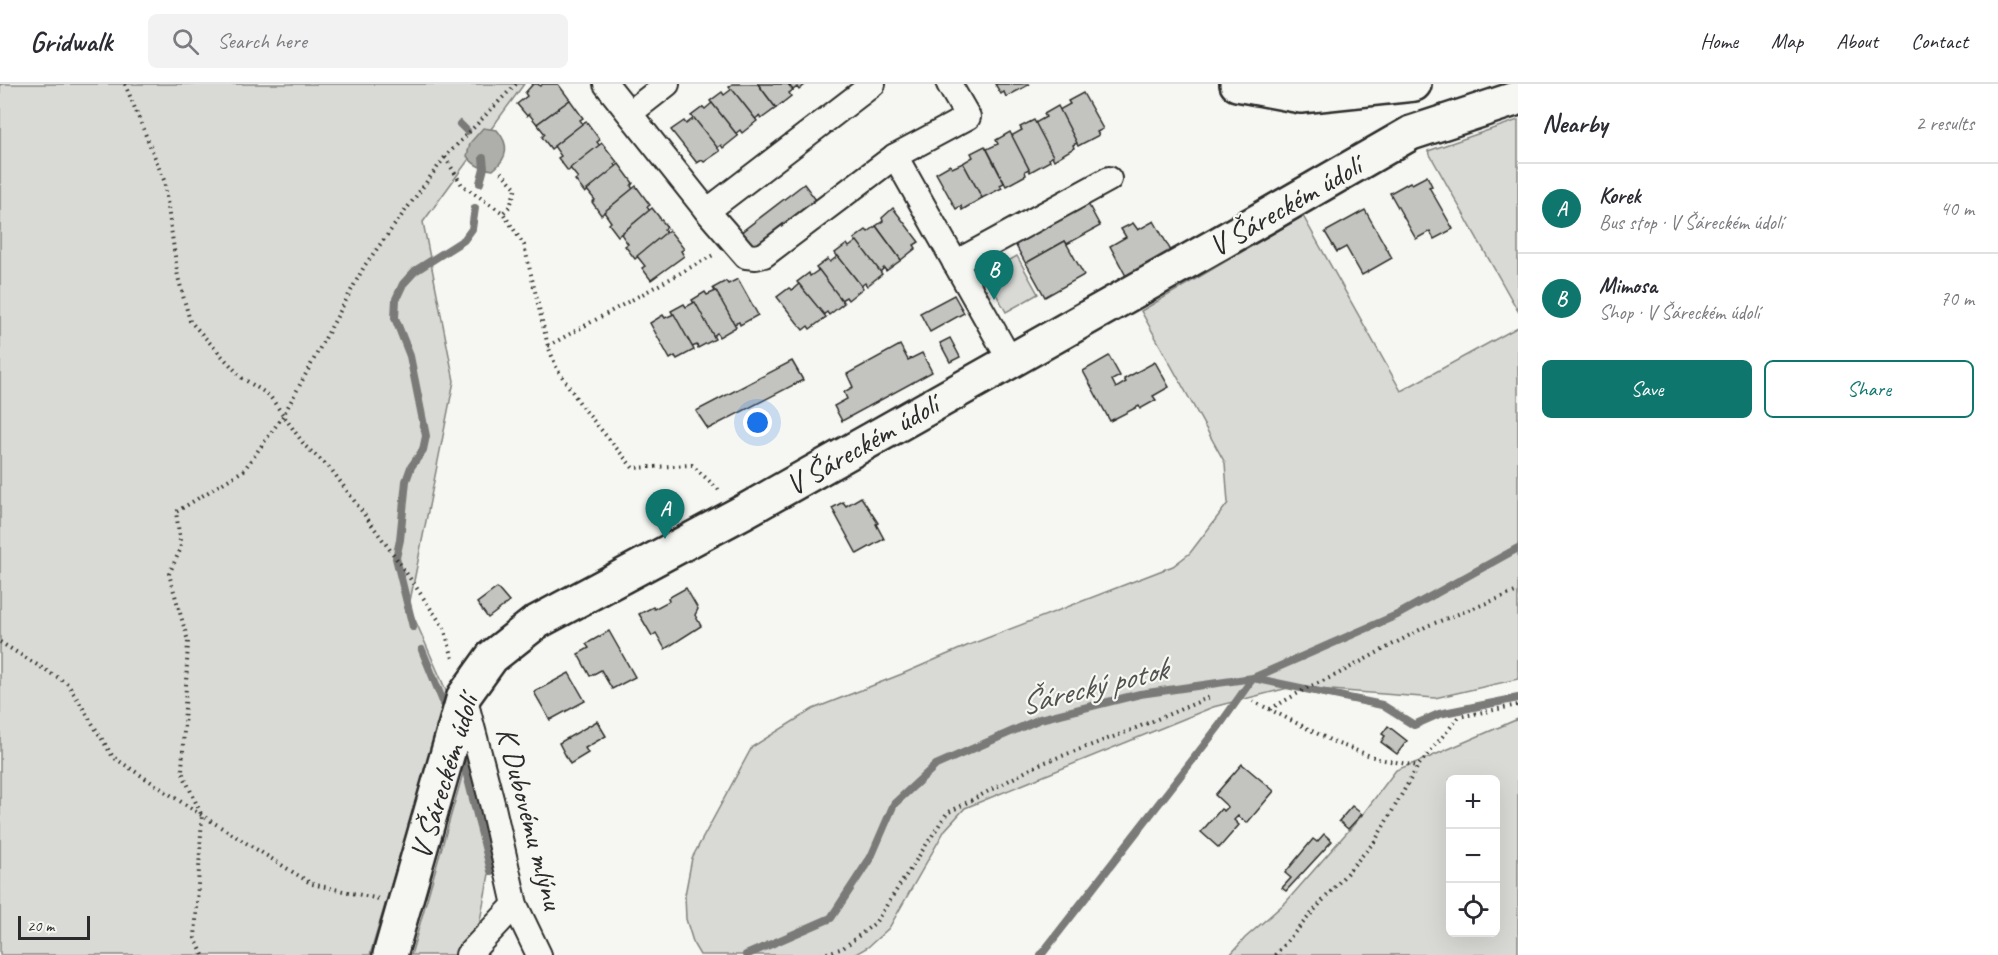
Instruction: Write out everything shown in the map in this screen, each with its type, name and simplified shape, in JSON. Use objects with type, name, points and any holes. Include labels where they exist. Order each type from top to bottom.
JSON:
[{"type":"street","points":[[606,84],[734,243],[746,255],[756,257],[764,255],[895,156],[968,117],[949,84]]},
{"type":"street","points":[[630,113],[667,84]]},
{"type":"street","points":[[707,211],[873,84]]},
{"type":"street","points":[[1237,84],[1301,96],[1414,84]]},
{"type":"street","name":"V Šáreckém údolí","points":[[390,955],[464,696],[492,657],[535,623],[743,512],[1411,133],[1518,98]]},
{"type":"street","points":[[895,156],[1010,360]]},
{"type":"street","points":[[955,263],[1109,179]]},
{"type":"street","name":"K Dubovému mlýnu","points":[[464,696],[515,904],[538,955]]},
{"type":"street","points":[[468,955],[515,904]]},
{"type":"path","points":[[125,84],[164,180],[177,277],[190,321],[242,378],[269,395],[305,446],[338,478],[444,628],[464,696]]},
{"type":"path","points":[[203,955],[195,938],[202,816],[182,772],[188,641],[169,574],[181,548],[176,512],[244,470],[283,416],[365,265],[445,157],[516,84]]},
{"type":"path","points":[[445,157],[462,185],[503,213],[524,244],[548,346],[557,369],[583,408],[633,468],[692,465],[743,512]]},
{"type":"path","points":[[501,172],[516,188],[510,206],[503,213]]},
{"type":"path","points":[[548,346],[734,243]]},
{"type":"path","points":[[1270,709],[1427,626],[1518,591]]},
{"type":"path","points":[[0,642],[68,684],[114,757],[202,816],[312,884],[405,905]]},
{"type":"path","points":[[821,955],[843,948],[875,923],[947,813],[1040,764],[1124,733],[1210,697]]},
{"type":"path","points":[[1253,700],[1336,743],[1379,759],[1418,766]]},
{"type":"path","points":[[1275,955],[1375,841],[1418,766],[1459,717],[1518,705]]},
{"type":"shaded area","points":[[0,84],[524,84],[423,222],[454,381],[409,606],[448,695],[370,955],[0,955]]},
{"type":"shaded area","points":[[1518,120],[1518,311],[1428,151]]},
{"type":"shaded area","points":[[483,128],[497,130],[504,141],[504,156],[493,170],[478,166],[467,156],[470,143]]},
{"type":"shaded area","points":[[1303,216],[1401,391],[1518,327],[1518,679],[1435,698],[1292,687],[1213,707],[965,808],[945,830],[889,928],[868,947],[854,955],[700,955],[694,945],[686,919],[685,895],[692,858],[752,747],[813,709],[969,645],[1173,566],[1190,553],[1228,503],[1225,463],[1141,311]]},
{"type":"shaded area","points":[[1017,256],[1038,294],[1006,312],[985,274]]},
{"type":"shaded area","points":[[1518,719],[1518,955],[1230,955],[1245,938],[1286,902],[1363,814],[1396,770]]},
{"type":"shaded area","points":[[465,766],[489,874],[479,926],[463,955],[411,955]]},
{"type":"building","points":[[533,84],[540,86],[558,84],[570,100],[537,124],[517,104],[527,96],[525,93]]},
{"type":"building","points":[[732,84],[758,84],[776,108],[761,119],[759,116],[755,119],[729,87]]},
{"type":"building","points":[[758,84],[788,84],[793,90],[789,93],[791,96],[776,108]]},
{"type":"building","points":[[788,84],[806,84],[799,90],[797,87],[793,90]]},
{"type":"building","points":[[995,84],[1030,84],[1006,97],[1004,92],[1001,94]]},
{"type":"building","points":[[732,89],[757,121],[742,133],[740,130],[735,134],[710,101],[722,92],[724,95]]},
{"type":"building","points":[[1083,93],[1103,129],[1097,132],[1099,135],[1078,146],[1059,110],[1070,104],[1068,101]]},
{"type":"building","points":[[570,100],[583,118],[580,120],[583,124],[551,149],[542,137],[545,134],[537,124]]},
{"type":"building","points":[[712,103],[738,136],[723,148],[721,145],[717,148],[691,116]]},
{"type":"building","points":[[1058,106],[1077,143],[1073,145],[1074,148],[1054,160],[1035,123],[1046,117],[1044,114]]},
{"type":"building","points":[[694,118],[720,151],[704,162],[702,160],[697,163],[671,130],[684,121],[686,124]]},
{"type":"building","points":[[1034,120],[1053,156],[1049,159],[1050,161],[1030,172],[1011,136],[1022,130],[1020,127]]},
{"type":"building","points":[[586,121],[600,140],[597,142],[600,146],[568,171],[558,158],[561,156],[554,146]]},
{"type":"building","points":[[1010,132],[1029,169],[1025,171],[1026,175],[1006,186],[987,149],[998,144],[996,140]]},
{"type":"building","points":[[602,143],[617,162],[614,164],[617,167],[585,193],[575,180],[578,178],[570,168]]},
{"type":"building","points":[[985,146],[1004,183],[1000,185],[1002,188],[982,198],[963,163],[973,157],[971,153]]},
{"type":"building","points":[[963,163],[982,198],[962,210],[961,206],[956,209],[936,173],[950,165],[952,168]]},
{"type":"building","points":[[619,164],[633,183],[631,186],[633,189],[601,215],[592,202],[595,200],[587,190]]},
{"type":"building","points":[[1427,176],[1432,186],[1429,187],[1453,229],[1434,239],[1430,231],[1416,239],[1390,193]]},
{"type":"building","points":[[804,184],[816,200],[752,248],[740,233]]},
{"type":"building","points":[[636,186],[650,205],[647,207],[650,211],[618,236],[604,212]]},
{"type":"building","points":[[1086,200],[1100,226],[1067,244],[1065,241],[1026,263],[1027,266],[1013,240]]},
{"type":"building","points":[[652,208],[667,227],[664,230],[667,233],[635,259],[625,246],[628,244],[621,234]]},
{"type":"building","points":[[893,208],[919,242],[914,245],[916,248],[901,260],[876,226]]},
{"type":"building","points":[[1365,210],[1392,258],[1362,275],[1346,247],[1337,252],[1325,232]]},
{"type":"building","points":[[1154,221],[1171,251],[1126,276],[1110,246],[1126,237],[1121,229],[1133,223],[1138,230]]},
{"type":"building","points":[[876,226],[901,260],[886,271],[884,268],[880,272],[854,239]]},
{"type":"building","points":[[669,230],[684,249],[681,251],[684,256],[651,280],[642,268],[645,266],[637,256]]},
{"type":"building","points":[[857,241],[882,274],[867,286],[865,283],[861,286],[835,253],[847,244],[849,247]]},
{"type":"building","points":[[1065,241],[1084,275],[1045,297],[1026,263]]},
{"type":"building","points":[[838,256],[863,288],[848,300],[846,297],[841,300],[816,268],[828,259],[830,262]]},
{"type":"building","points":[[819,270],[844,303],[829,315],[827,312],[823,315],[797,282],[809,273],[810,276]]},
{"type":"building","points":[[738,279],[758,315],[740,325],[739,322],[734,324],[713,288],[726,281],[728,284]]},
{"type":"building","points":[[799,284],[826,317],[810,329],[808,326],[803,330],[777,297]]},
{"type":"building","points":[[716,291],[736,327],[719,337],[717,333],[713,336],[692,300],[705,292],[707,295]]},
{"type":"building","points":[[954,295],[964,313],[930,332],[920,313]]},
{"type":"building","points":[[695,302],[715,339],[698,348],[697,345],[692,347],[671,311],[684,304],[686,307]]},
{"type":"building","points":[[674,314],[694,350],[677,359],[675,356],[670,359],[650,323],[663,315],[665,318]]},
{"type":"building","points":[[950,338],[960,357],[950,362],[940,343]]},
{"type":"building","points":[[900,345],[908,360],[922,353],[932,372],[842,421],[834,406],[847,399],[844,392],[853,387],[847,374]]},
{"type":"building","points":[[1109,356],[1120,376],[1112,380],[1116,388],[1126,382],[1124,379],[1155,362],[1169,387],[1153,396],[1156,400],[1110,421],[1083,371]]},
{"type":"building","points":[[792,361],[803,380],[708,429],[696,411]]},
{"type":"building","points":[[861,497],[878,523],[876,524],[884,539],[857,554],[832,508],[843,502],[846,506]]},
{"type":"building","points":[[497,588],[509,602],[488,618],[477,603]]},
{"type":"building","points":[[686,588],[698,609],[695,615],[701,626],[665,649],[656,633],[652,636],[639,614],[669,601],[668,598]]},
{"type":"building","points":[[609,631],[635,677],[612,689],[601,670],[590,676],[578,654],[589,648],[586,644]]},
{"type":"building","points":[[569,673],[585,701],[550,720],[534,692]]},
{"type":"building","points":[[597,721],[606,736],[585,748],[588,753],[570,764],[559,743]]},
{"type":"building","points":[[1388,726],[1407,741],[1397,754],[1381,742],[1385,736],[1382,734]]},
{"type":"building","points":[[1242,764],[1274,791],[1247,823],[1238,816],[1234,820],[1239,825],[1219,848],[1201,832],[1221,809],[1224,811],[1228,807],[1215,795]]},
{"type":"building","points":[[1352,806],[1362,814],[1348,829],[1339,821]]},
{"type":"building","points":[[1324,834],[1332,841],[1286,891],[1282,888],[1291,878],[1285,873],[1313,839],[1317,842]]},
{"type":"waterway","points":[[460,124],[467,131]]},
{"type":"waterway","points":[[480,183],[484,168],[483,158]]},
{"type":"waterway","points":[[413,627],[396,558],[406,481],[411,467],[423,450],[426,436],[410,356],[395,318],[396,299],[403,284],[415,271],[464,240],[472,229],[475,208]]},
{"type":"waterway","name":"Šárecký potok","points":[[746,955],[831,918],[871,857],[894,804],[936,765],[1040,719],[1140,694],[1253,678],[1397,615],[1518,548]]},
{"type":"waterway","points":[[422,650],[446,709]]},
{"type":"waterway","points":[[1041,955],[1219,726],[1253,678],[1382,705],[1414,725],[1439,714],[1518,698]]},
{"type":"waterway","points":[[464,763],[491,871]]},
{"type":"place","name":"Mimosa","points":[[994,300]]},
{"type":"place","name":"Korek","points":[[665,539]]}]
